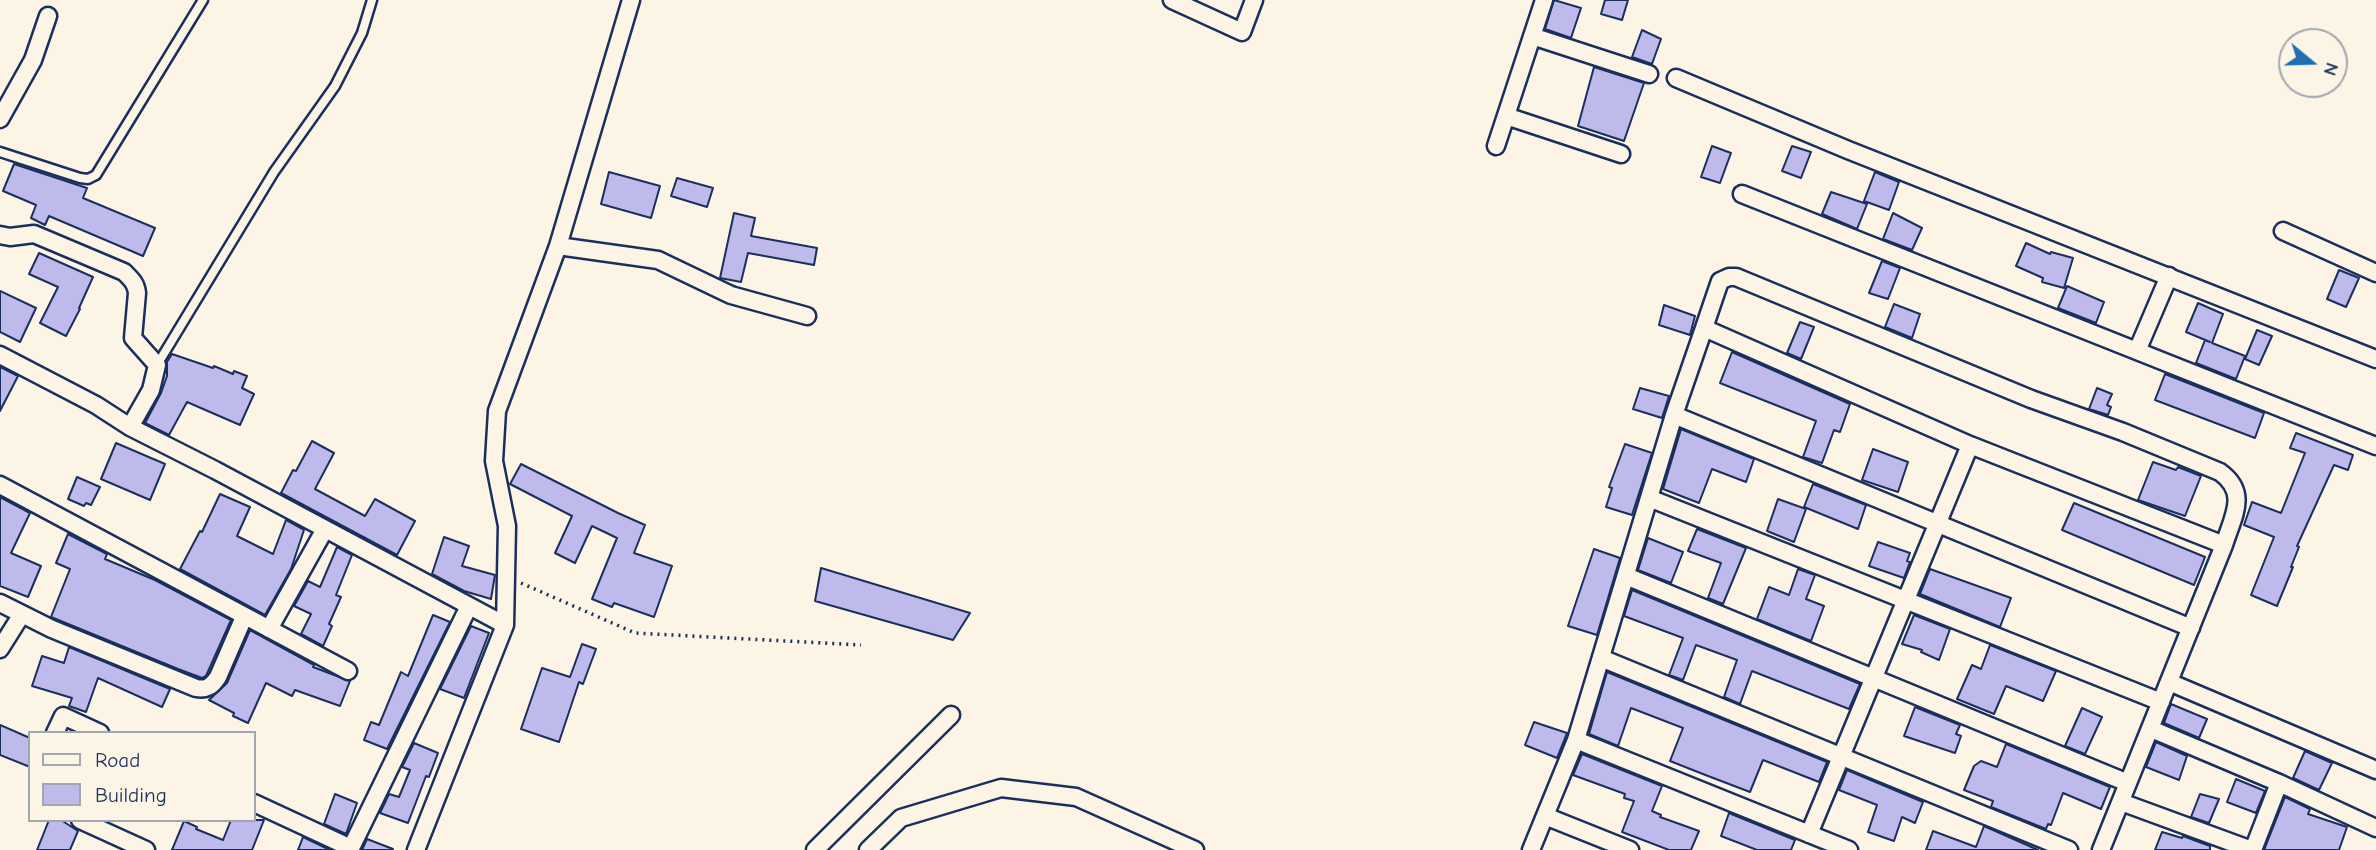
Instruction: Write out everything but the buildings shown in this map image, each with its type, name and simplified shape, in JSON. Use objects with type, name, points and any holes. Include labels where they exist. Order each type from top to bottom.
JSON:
[{"type":"street","points":[[416,850],[505,625],[507,526],[494,461],[497,411],[558,246],[631,0]]},
{"type":"street","points":[[1172,0],[1242,32],[1254,0]]},
{"type":"street","points":[[1496,146],[1544,0]]},
{"type":"street","points":[[0,119],[33,60],[48,16]]},
{"type":"street","points":[[1532,36],[1649,74]]},
{"type":"street","points":[[1676,78],[1848,150],[2376,359]]},
{"type":"street","points":[[1506,116],[1621,154]]},
{"type":"street","points":[[1742,194],[2376,446]]},
{"type":"street","points":[[2283,231],[2376,273]]},
{"type":"street","points":[[0,235],[10,237],[34,234],[124,272],[132,279],[137,293],[133,338],[157,365],[144,404],[130,427]]},
{"type":"street","points":[[558,246],[658,260],[731,295],[807,316]]},
{"type":"street","points":[[2137,351],[2169,276]]},
{"type":"street","points":[[1531,850],[1576,740],[1674,415],[1720,281],[1728,277],[1736,277],[2031,399],[2123,432],[2220,472],[2232,481],[2238,493],[2237,503],[2224,545],[2101,850]]},
{"type":"street","points":[[1704,328],[1970,445],[2224,545]]},
{"type":"street","points":[[0,355],[96,405],[130,427],[505,625]]},
{"type":"street","points":[[1674,415],[2191,628]]},
{"type":"street","points":[[1809,834],[1970,445]]},
{"type":"street","points":[[0,485],[348,671]]},
{"type":"street","points":[[1649,498],[2161,702]]},
{"type":"street","points":[[269,629],[325,528]]},
{"type":"street","points":[[1626,576],[2128,783]]},
{"type":"street","points":[[0,603],[52,629],[196,688],[205,689],[218,677],[244,617]]},
{"type":"street","points":[[256,804],[350,849],[469,606]]},
{"type":"street","points":[[0,649],[22,614]]},
{"type":"street","points":[[1601,658],[2069,850]]},
{"type":"street","points":[[2169,681],[2376,770]]},
{"type":"street","points":[[815,850],[951,715]]},
{"type":"street","points":[[56,731],[63,716],[96,731]]},
{"type":"street","points":[[2151,729],[2279,783],[2376,828]]},
{"type":"street","points":[[1576,740],[1849,850]]},
{"type":"street","points":[[2121,802],[2252,850],[2279,783]]},
{"type":"street","points":[[868,850],[901,818],[1001,788],[1076,797],[1195,850]]},
{"type":"street","points":[[1545,816],[1630,850]]},
{"type":"street","points":[[84,822],[146,850]]},
{"type":"lane","points":[[0,152],[80,178],[88,179],[96,175],[203,0]]},
{"type":"lane","points":[[157,365],[274,172],[335,86],[362,33],[372,0]]},
{"type":"path","points":[[506,576],[635,633],[861,645]]}]
